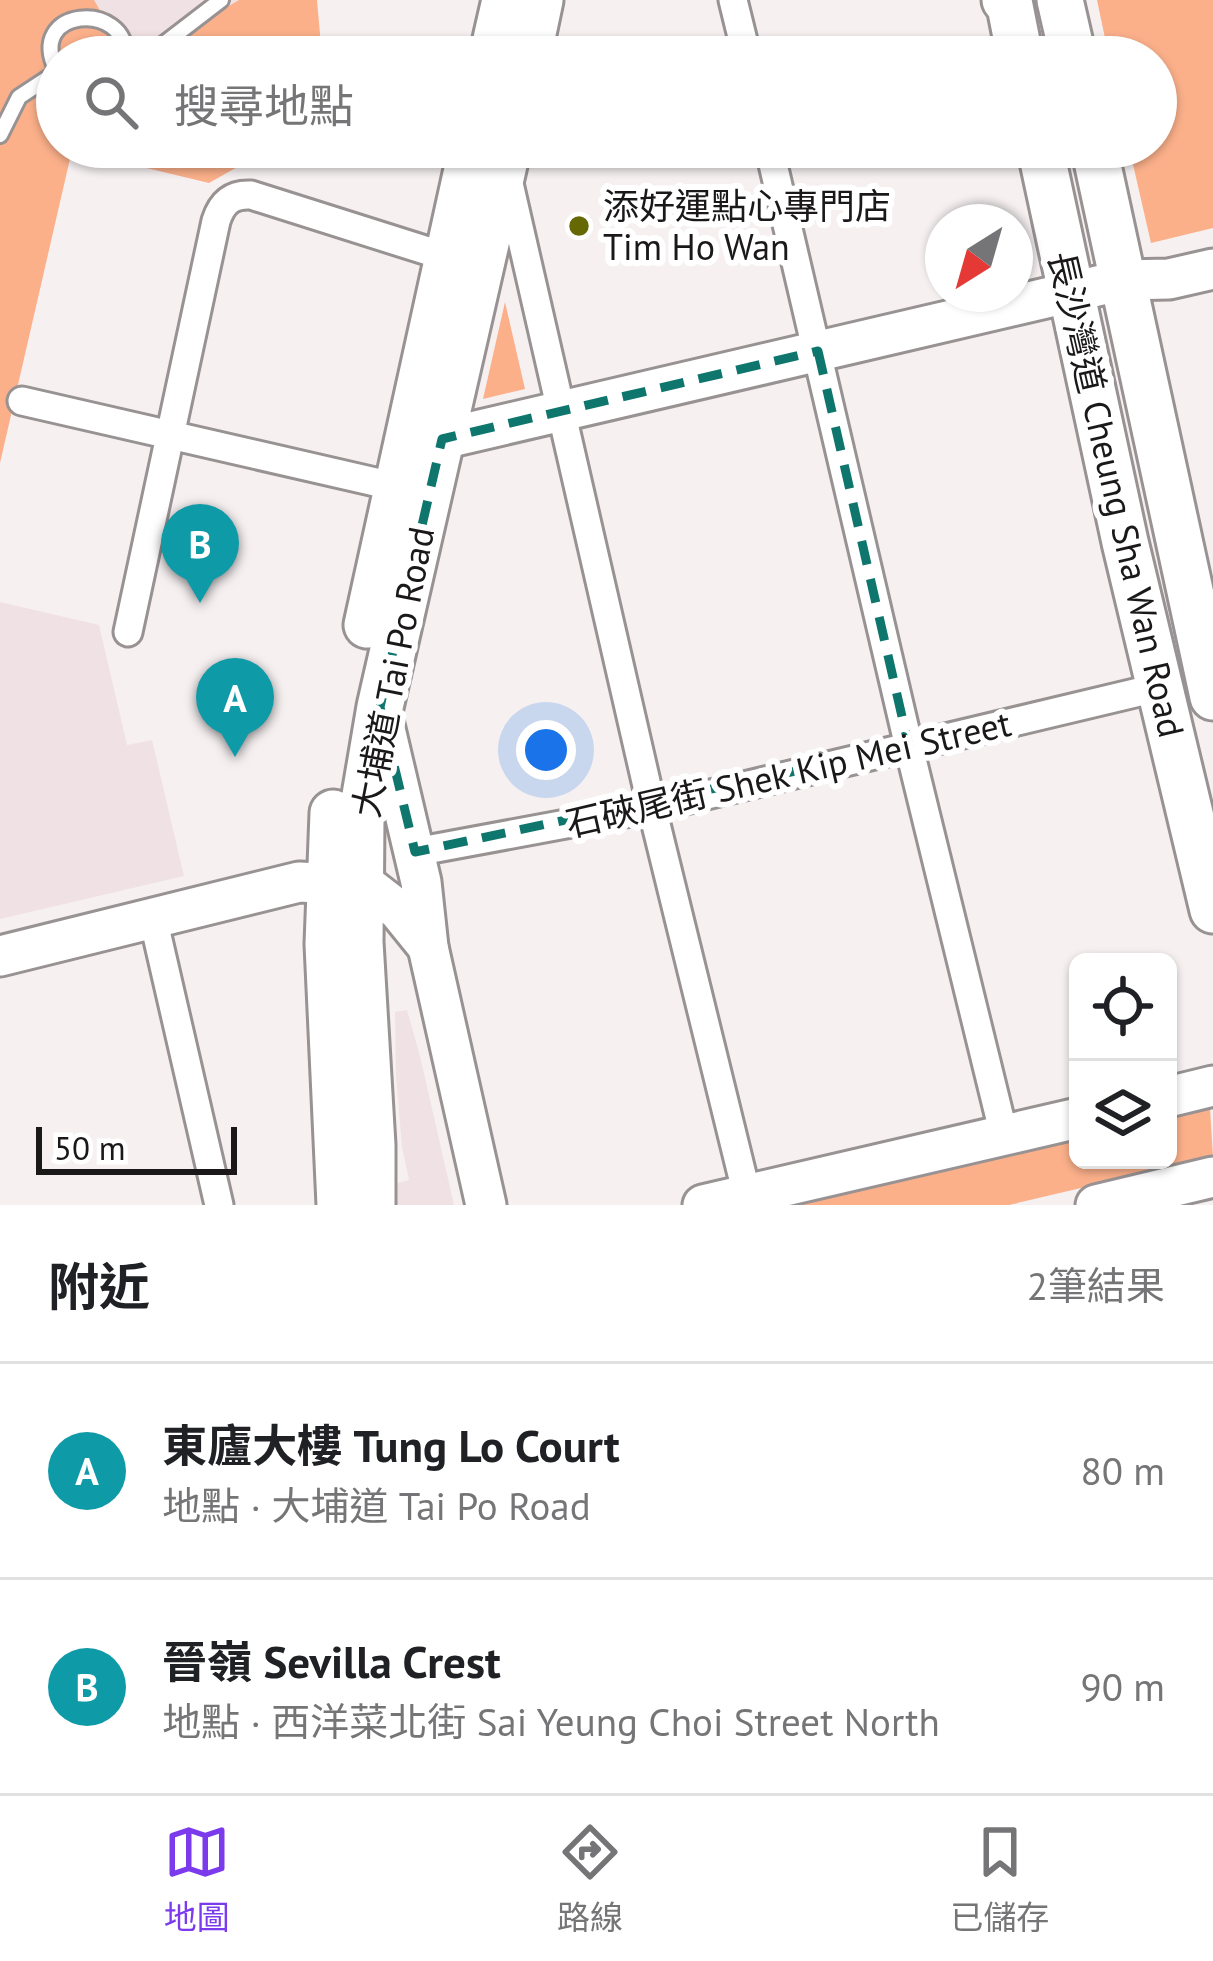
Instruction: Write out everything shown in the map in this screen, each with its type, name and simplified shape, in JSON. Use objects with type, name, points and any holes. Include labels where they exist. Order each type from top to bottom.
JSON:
[{"type":"main road","points":[[497,36],[505,0]]},
{"type":"main road","points":[[532,36],[540,0]]},
{"type":"main road","points":[[1060,0],[1068,36]]},
{"type":"main road","points":[[1009,2],[1016,36]]},
{"type":"main road","name":"大埔道 Tai Po Road","points":[[372,1205],[360,942],[344,884],[337,785],[448,257],[488,168]]},
{"type":"main road","name":"大埔道 Tai Po Road","points":[[340,1205],[328,944],[361,819],[380,707],[442,440],[492,168]]},
{"type":"main road","name":"長沙灣道 Cheung Sha Wan Road","points":[[1044,168],[1213,910]]},
{"type":"main road","name":"長沙灣道 Cheung Sha Wan Road","points":[[1099,168],[1211,683]]},
{"type":"main road","points":[[442,440],[1123,280],[1169,279],[1213,269]]},
{"type":"main road","points":[[380,707],[415,852],[428,947],[486,1205]]},
{"type":"main road","points":[[0,956],[298,882],[344,884],[380,894],[428,947]]},
{"type":"main road","points":[[1177,1095],[1213,1087]]},
{"type":"main road","points":[[703,1205],[1069,1120]]},
{"type":"main road","points":[[1096,1205],[1213,1177]]},
{"type":"street","points":[[733,0],[742,36]]},
{"type":"street","points":[[499,168],[562,413],[747,1195]]},
{"type":"street","points":[[774,168],[1004,1135]]},
{"type":"street","points":[[128,632],[216,221],[227,200],[251,195],[448,257]]},
{"type":"street","points":[[22,401],[397,487]]},
{"type":"street","name":"石硤尾街 Shek Kip Mei Street","points":[[415,852],[652,808],[1160,687]]},
{"type":"street","points":[[153,918],[219,1205]]},
{"type":"lane","points":[[174,36],[221,0]]},
{"type":"lane","points":[[52,36],[66,17],[92,7],[112,20],[121,36]]},
{"type":"lane","points":[[0,135],[19,97],[36,85]]},
{"type":"highlighted area","points":[[818,351],[909,747],[415,852],[380,707],[442,439]]},
{"type":"shaded area","points":[[0,0],[94,0],[115,36],[36,36],[36,168],[68,168],[0,463]]},
{"type":"shaded area","points":[[79,0],[257,0],[192,36],[107,36]]},
{"type":"shaded area","points":[[239,0],[317,0],[320,36],[178,36]]},
{"type":"shaded area","points":[[1097,0],[1213,0],[1213,228],[1151,243],[1134,168],[1177,168],[1177,36],[1105,36]]},
{"type":"shaded area","points":[[147,168],[236,168],[209,183]]},
{"type":"shaded area","points":[[505,302],[525,389],[483,399]]},
{"type":"shaded area","points":[[0,602],[99,625],[127,745],[152,740],[184,876],[0,919]]},
{"type":"shaded area","points":[[407,1010],[454,1205],[396,1205],[391,1185],[409,1180],[396,1075],[395,1012]]},
{"type":"shaded area","points":[[1210,1108],[1213,1157],[1177,1165],[1177,1116]]},
{"type":"shaded area","points":[[1069,1141],[1069,1169],[1162,1169],[1009,1205],[796,1205]]},
{"type":"place","name":"添好運點心專門店 Tim Ho Wan","points":[[579,226]]},
{"type":"place","name":"晉嶺 Sevilla Crest","points":[[200,603]]},
{"type":"place","name":"東廬大樓 Tung Lo Court","points":[[235,757]]}]
